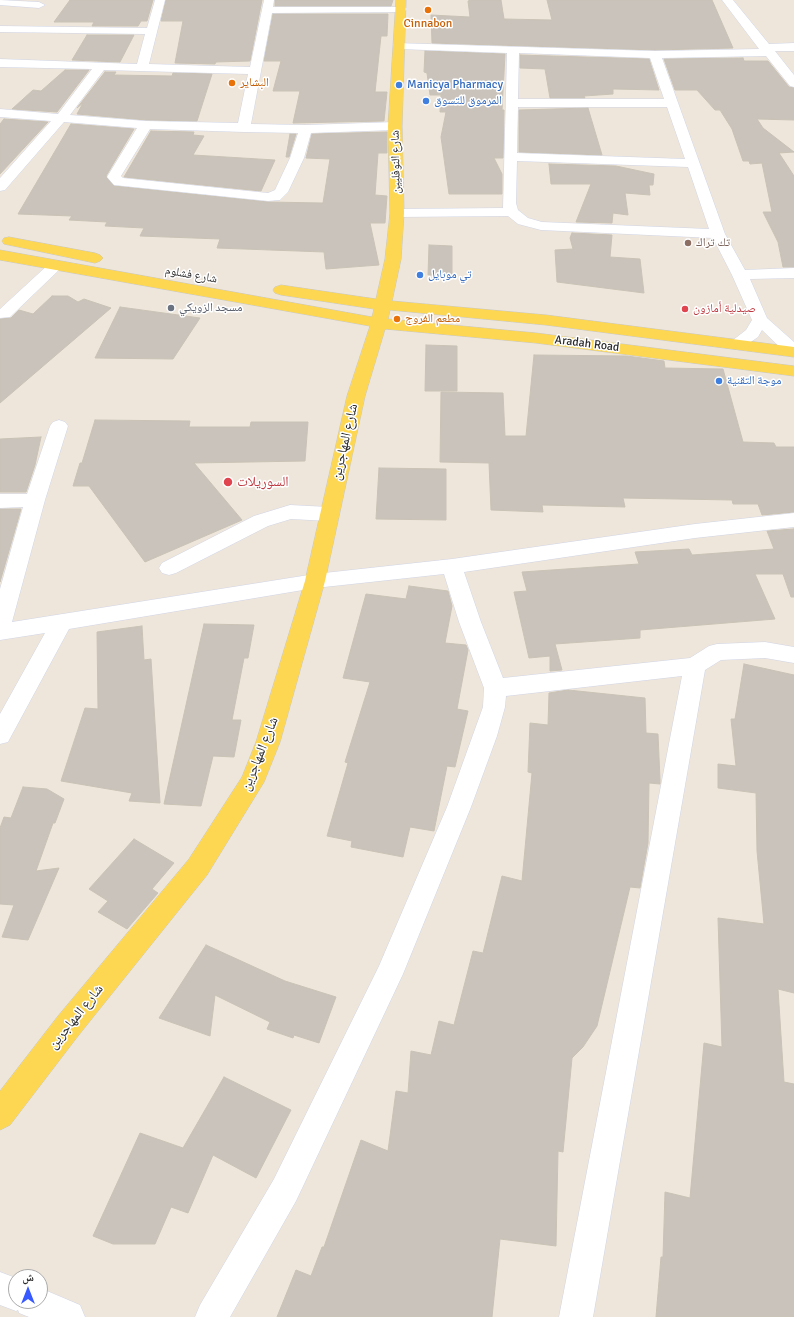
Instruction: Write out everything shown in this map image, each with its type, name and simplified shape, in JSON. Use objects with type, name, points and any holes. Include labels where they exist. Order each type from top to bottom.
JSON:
[{"type":"main road","name":"شارع النوفليين","points":[[381,314],[392,259],[397,213],[396,126],[401,4]]},
{"type":"main road","name":"شارع فشلوم","points":[[0,239],[266,288],[381,314]]},
{"type":"main road","name":"شارع فشلوم","points":[[0,254],[55,266],[212,292],[381,314]]},
{"type":"main road","points":[[212,292],[224,281]]},
{"type":"main road","name":"Aradah Road","points":[[381,314],[546,320],[794,352]]},
{"type":"main road","name":"Aradah Road","points":[[381,314],[536,338],[794,371]]},
{"type":"main road","name":"شارع المهاجرين","points":[[0,1115],[68,1026],[198,867],[252,782],[268,742],[315,580],[356,396],[381,314]]},
{"type":"street","points":[[142,68],[160,0]]},
{"type":"street","points":[[727,0],[794,83]]},
{"type":"street","points":[[0,2],[41,3]]},
{"type":"street","points":[[23,28],[41,3]]},
{"type":"street","points":[[244,128],[268,5],[401,4]]},
{"type":"street","points":[[0,29],[23,28],[151,31]]},
{"type":"street","points":[[399,45],[655,55],[766,50],[794,47]]},
{"type":"street","points":[[511,212],[513,49]]},
{"type":"street","points":[[655,55],[718,234],[740,275],[760,320],[794,352]]},
{"type":"street","points":[[0,63],[255,71]]},
{"type":"street","points":[[0,187],[61,118],[100,67]]},
{"type":"street","points":[[513,103],[672,103]]},
{"type":"street","points":[[0,114],[146,125],[244,128],[306,129],[396,126]]},
{"type":"street","points":[[146,125],[114,178],[120,182],[268,197],[275,197],[281,192],[297,158],[306,129]]},
{"type":"street","points":[[511,157],[692,163]]},
{"type":"street","points":[[397,213],[511,212],[523,221],[541,226],[718,234]]},
{"type":"street","points":[[4,314],[55,266]]},
{"type":"street","points":[[740,275],[794,273]]},
{"type":"street","points":[[736,344],[752,333],[760,320]]},
{"type":"street","points":[[0,626],[35,500],[58,426]]},
{"type":"street","points":[[0,500],[35,500]]},
{"type":"street","points":[[169,568],[261,521],[290,512],[329,514]]},
{"type":"street","points":[[0,632],[315,580],[452,566],[695,531],[794,520]]},
{"type":"street","points":[[212,1317],[285,1190],[389,974],[473,770],[494,707],[495,688],[470,622],[452,566]]},
{"type":"street","points":[[0,735],[61,623]]},
{"type":"street","points":[[495,688],[694,666],[717,652],[765,650],[794,654]]},
{"type":"street","points":[[576,1317],[694,666]]},
{"type":"street","points":[[48,1309],[68,1317]]},
{"type":"building","points":[[70,0],[153,0],[147,21],[141,21],[138,26],[92,26],[94,22],[54,22]]},
{"type":"building","points":[[166,0],[262,0],[250,61],[216,62],[215,64],[175,63],[183,21],[161,21]]},
{"type":"building","points":[[275,0],[393,0],[391,6],[275,6]]},
{"type":"building","points":[[501,0],[504,19],[552,20],[547,0],[712,0],[733,48],[655,50],[432,43],[431,15],[470,17],[468,1]]},
{"type":"building","points":[[273,14],[388,14],[387,36],[381,36],[375,92],[387,92],[384,121],[293,123],[300,91],[273,91],[281,61],[264,61]]},
{"type":"building","points":[[87,35],[134,35],[120,62],[72,60]]},
{"type":"building","points":[[425,51],[505,54],[502,110],[504,110],[503,158],[494,158],[502,174],[502,194],[449,194],[441,137],[446,112],[440,112],[441,95],[430,95],[427,73],[424,72]]},
{"type":"building","points":[[520,55],[649,59],[659,90],[613,89],[613,94],[584,96],[585,98],[550,98],[545,69],[520,68]]},
{"type":"building","points":[[743,58],[744,61],[768,61],[789,87],[794,88],[794,120],[757,119],[763,128],[794,152],[779,153],[794,176],[794,267],[783,267],[778,242],[763,212],[772,212],[762,163],[750,164],[749,161],[743,161],[732,129],[720,110],[715,110],[697,90],[675,90],[664,59]]},
{"type":"building","points":[[65,70],[89,70],[57,112],[12,109],[33,90],[41,91]]},
{"type":"building","points":[[105,72],[116,72],[114,75],[172,76],[173,73],[212,74],[197,121],[146,120],[77,114],[83,103],[77,108]]},
{"type":"building","points":[[588,108],[602,155],[519,152],[519,110]]},
{"type":"building","points":[[4,119],[48,122],[0,174],[0,124]]},
{"type":"building","points":[[71,124],[134,129],[106,176],[114,186],[268,202],[323,203],[330,159],[306,158],[312,134],[387,132],[387,153],[378,153],[375,195],[387,196],[385,223],[370,223],[379,265],[326,269],[324,252],[217,248],[220,239],[140,236],[144,228],[105,226],[107,222],[69,220],[72,216],[18,214]]},
{"type":"building","points":[[151,131],[194,132],[193,135],[204,136],[193,155],[275,160],[261,191],[124,177]]},
{"type":"building","points":[[290,134],[296,134],[289,157],[286,157]]},
{"type":"building","points":[[549,164],[616,166],[654,174],[653,185],[649,185],[650,195],[625,193],[628,215],[613,213],[612,223],[576,222],[591,184],[551,184]]},
{"type":"building","points":[[572,233],[612,235],[610,257],[640,259],[644,293],[557,282],[555,250],[573,249],[570,238]]},
{"type":"building","points":[[429,245],[452,246],[452,275],[428,275]]},
{"type":"building","points":[[52,296],[68,296],[78,302],[84,299],[111,308],[0,403],[0,319],[11,318],[19,310],[33,314]]},
{"type":"building","points":[[120,307],[200,318],[173,359],[95,358]]},
{"type":"building","points":[[426,345],[457,346],[457,391],[425,391]]},
{"type":"building","points":[[534,355],[627,356],[664,361],[665,368],[723,369],[743,442],[774,443],[776,447],[794,447],[794,512],[762,515],[758,504],[733,504],[732,500],[623,498],[625,507],[542,505],[543,512],[491,510],[489,463],[440,462],[441,392],[503,393],[505,436],[526,436]]},
{"type":"building","points":[[95,420],[190,421],[189,427],[250,427],[251,422],[308,422],[305,461],[194,463],[242,520],[145,562],[89,486],[73,486],[80,463],[82,463]]},
{"type":"building","points":[[41,437],[35,465],[26,492],[0,492],[0,439]]},
{"type":"building","points":[[379,468],[446,469],[446,520],[376,519]]},
{"type":"building","points":[[0,509],[21,509],[0,582]]},
{"type":"building","points":[[794,529],[794,597],[791,597],[783,574],[755,574],[775,619],[640,630],[640,638],[555,644],[562,670],[550,671],[550,656],[529,658],[514,592],[527,591],[522,572],[639,564],[635,552],[689,549],[692,555],[774,549],[767,531]]},
{"type":"building","points":[[409,586],[448,591],[452,606],[445,643],[466,645],[468,650],[457,709],[468,711],[455,767],[447,766],[434,831],[410,827],[403,857],[351,847],[352,841],[327,836],[348,763],[345,762],[370,682],[343,678],[366,594],[406,599]]},
{"type":"building","points":[[204,624],[254,625],[248,658],[244,658],[232,720],[241,720],[234,757],[213,756],[201,806],[164,804]]},
{"type":"building","points":[[142,626],[144,660],[151,659],[160,803],[129,801],[132,793],[61,781],[85,708],[98,709],[97,632]]},
{"type":"building","points":[[744,664],[794,675],[794,993],[778,989],[784,1082],[794,1084],[794,1317],[656,1317],[661,1257],[663,1257],[665,1192],[690,1198],[704,1043],[722,1047],[718,918],[764,924],[757,851],[756,793],[718,788],[718,764],[736,766],[731,719],[735,719]]},
{"type":"building","points":[[568,690],[645,698],[646,733],[658,734],[660,784],[649,783],[648,843],[640,888],[630,887],[597,1026],[583,1047],[572,1058],[563,1152],[558,1151],[556,1246],[500,1239],[492,1317],[277,1317],[296,1270],[311,1276],[322,1247],[324,1247],[361,1140],[388,1151],[396,1091],[408,1093],[411,1051],[431,1055],[439,1021],[454,1025],[473,951],[483,953],[502,876],[522,881],[532,773],[528,772],[530,723],[548,725],[549,693]]},
{"type":"building","points":[[23,787],[47,789],[64,799],[55,823],[53,823],[36,871],[59,868],[28,940],[2,937],[14,905],[0,904],[0,828],[4,817],[11,818]]},
{"type":"building","points":[[134,839],[174,863],[152,889],[158,893],[127,929],[98,912],[108,901],[89,889]]},
{"type":"building","points":[[206,945],[285,981],[336,997],[319,1043],[294,1035],[293,1038],[267,1029],[270,1022],[215,995],[210,1036],[159,1018]]},
{"type":"building","points":[[224,1077],[291,1110],[256,1178],[213,1155],[188,1213],[171,1207],[155,1244],[113,1244],[93,1236],[140,1133],[183,1148]]},
{"type":"place","name":"Cinnabon","points":[[428,10]]},
{"type":"place","name":"البشاير","points":[[232,83]]},
{"type":"place","name":"Manicya Pharmacy","points":[[399,85]]},
{"type":"place","name":"المرموق للتسوق","points":[[426,101]]},
{"type":"place","name":"تك تراك","points":[[688,243]]},
{"type":"place","name":"تي موبايل","points":[[420,275]]},
{"type":"place","name":"مسجد الزويكي","points":[[171,308]]},
{"type":"place","name":"صيدلية أمازون","points":[[685,309]]},
{"type":"place","name":"مطعم الفروج","points":[[397,319]]},
{"type":"place","name":"موجة التقنية","points":[[719,381]]},
{"type":"place","name":"السوريلات","points":[[228,482]]}]
